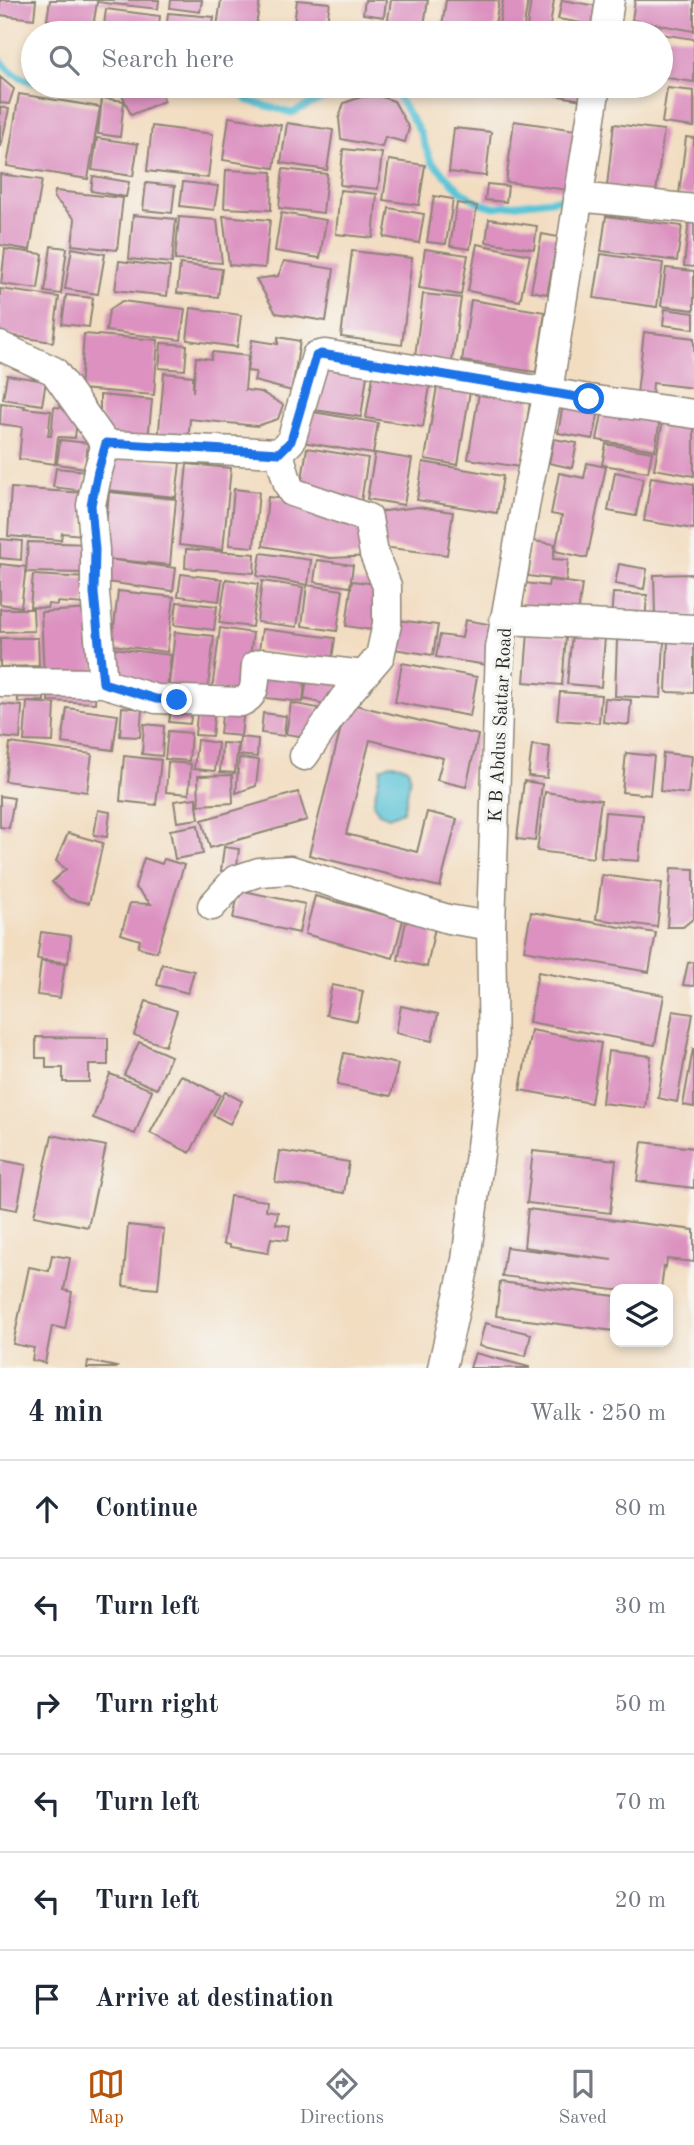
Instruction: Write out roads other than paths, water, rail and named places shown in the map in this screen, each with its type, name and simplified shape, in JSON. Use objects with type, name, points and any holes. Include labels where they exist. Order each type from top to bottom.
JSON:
[{"type":"street","points":[[607,21],[610,0]]},
{"type":"street","name":"K B Abdus Sattar Road","points":[[442,1368],[466,1260],[493,1055],[491,926],[500,648],[548,392],[594,98]]},
{"type":"street","points":[[578,197],[694,209]]},
{"type":"street","points":[[0,345],[54,371],[106,443]]},
{"type":"street","points":[[106,443],[279,453],[291,441],[316,356],[321,354],[694,414]]},
{"type":"street","points":[[103,683],[94,593],[95,550],[91,505],[106,443]]},
{"type":"street","points":[[279,453],[292,492],[365,515],[370,521],[374,554],[387,586],[387,613],[380,656],[344,698],[304,756]]},
{"type":"street","points":[[504,620],[694,629]]},
{"type":"street","points":[[0,682],[103,683],[156,699],[241,702],[250,698],[253,693],[256,665],[262,663],[365,675]]},
{"type":"street","points":[[212,906],[235,880],[259,872],[290,870],[448,919],[491,926]]},
{"type":"water","points":[[391,764],[408,769],[410,777],[403,811],[389,817],[379,813],[373,804],[381,768]]},
{"type":"waterway","points":[[0,59],[21,77]]},
{"type":"waterway","points":[[245,98],[292,113],[323,98]]},
{"type":"waterway","points":[[399,98],[420,132],[431,161],[462,192],[480,203],[494,207],[559,199],[573,201]]}]
